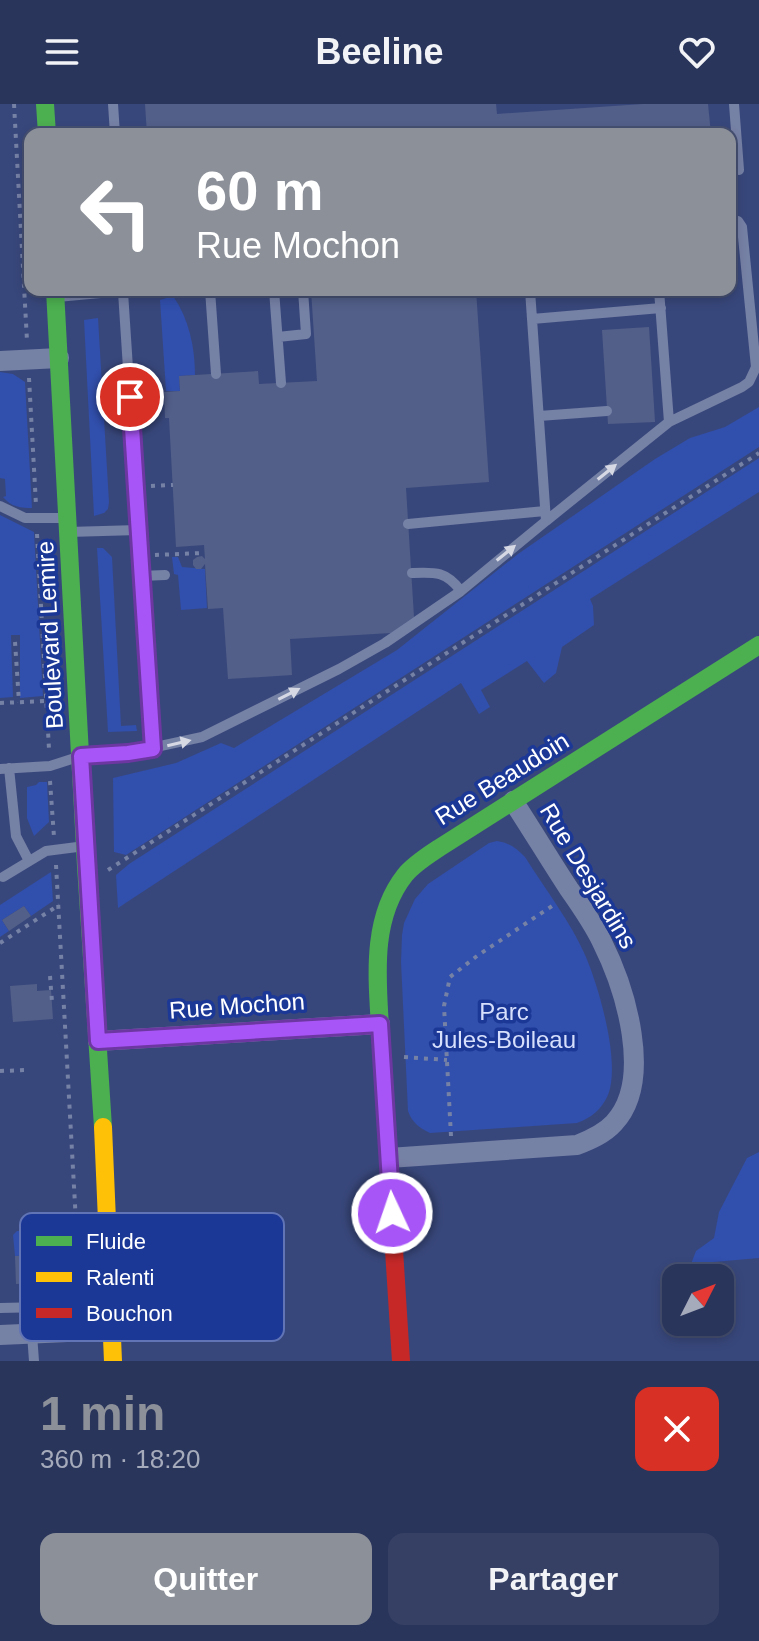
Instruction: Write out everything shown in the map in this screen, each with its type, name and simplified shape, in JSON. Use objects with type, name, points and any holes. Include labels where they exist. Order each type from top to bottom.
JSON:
[{"type":"main road","points":[[45,104],[47,128]]},
{"type":"main road","name":"Boulevard Lemire","points":[[55,296],[107,1213]]},
{"type":"main road","name":"Rue Beaudoin","points":[[401,1361],[378,969],[380,935],[390,899],[406,875],[439,848],[759,645]]},
{"type":"main road","name":"Boulevard Lemire","points":[[112,1341],[113,1361]]},
{"type":"street","points":[[0,361],[59,358]]},
{"type":"street","name":"Rue Desjardins","points":[[389,1158],[577,1145],[614,1124],[630,1097],[634,1068],[632,1041],[625,1004],[602,942],[513,801]]},
{"type":"street","name":"Rue Mochon","points":[[98,1041],[380,1024]]},
{"type":"street","points":[[0,1335],[20,1334]]},
{"type":"lane","points":[[113,104],[115,128]]},
{"type":"lane","points":[[734,104],[736,128]]},
{"type":"lane","points":[[736,130],[739,170]]},
{"type":"lane","points":[[29,861],[16,836],[4,768],[50,766],[81,756],[128,753],[202,737],[339,669],[385,643],[461,591],[546,516],[669,422],[749,382],[756,367],[742,227],[736,220]]},
{"type":"lane","points":[[128,296],[138,530],[153,749]]},
{"type":"lane","points":[[210,296],[216,374]]},
{"type":"lane","points":[[275,296],[281,383]]},
{"type":"lane","points":[[278,337],[306,334],[303,296]]},
{"type":"lane","points":[[530,296],[546,516]]},
{"type":"lane","points":[[660,296],[669,422]]},
{"type":"lane","points":[[532,319],[661,308]]},
{"type":"lane","points":[[539,416],[607,411]]},
{"type":"lane","points":[[0,506],[25,518],[68,525],[138,530]]},
{"type":"lane","points":[[408,524],[546,516]]},
{"type":"lane","points":[[412,573],[440,574],[453,581],[461,591]]},
{"type":"lane","points":[[141,576],[165,575]]},
{"type":"lane","points":[[3,877],[46,851],[85,846]]},
{"type":"lane","points":[[0,1308],[20,1308]]},
{"type":"lane","points":[[34,1361],[37,1341]]},
{"type":"path","points":[[14,104],[24,278]]},
{"type":"path","points":[[25,296],[27,330]]},
{"type":"path","name":"Boulevard Lemire","points":[[30,388],[36,508]]},
{"type":"path","points":[[114,867],[759,453]]},
{"type":"path","name":"Boulevard Lemire","points":[[37,532],[49,753]]},
{"type":"path","points":[[172,554],[204,553]]},
{"type":"path","points":[[15,642],[19,702]]},
{"type":"path","points":[[0,703],[46,701]]},
{"type":"path","points":[[50,782],[53,832]]},
{"type":"path","points":[[56,868],[76,1213]]},
{"type":"path","points":[[452,1154],[444,1006],[450,977],[572,894]]},
{"type":"path","points":[[0,943],[58,906]]},
{"type":"path","points":[[50,976],[52,1002]]},
{"type":"path","points":[[0,1071],[27,1070]]},
{"type":"green space","points":[[173,296],[190,334],[195,375],[179,376],[180,391],[166,391],[160,300]]},
{"type":"green space","points":[[98,318],[109,502],[104,513],[94,516],[84,320]]},
{"type":"green space","points":[[0,372],[13,374],[25,382],[32,508],[16,506],[3,497],[6,496],[5,479],[0,478]]},
{"type":"green space","points":[[759,407],[759,447],[126,855],[114,852],[113,778],[176,763],[221,743],[234,748],[397,650],[518,554],[655,459],[690,438],[725,427]]},
{"type":"green space","points":[[759,458],[759,492],[590,599],[594,625],[562,647],[556,673],[544,683],[527,661],[481,690],[490,707],[479,714],[461,683],[118,908],[116,875],[129,864]]},
{"type":"green space","points":[[0,515],[34,532],[43,696],[20,698],[20,635],[11,635],[13,697],[0,698]]},
{"type":"green space","points":[[97,548],[103,548],[112,557],[121,726],[136,725],[137,731],[108,732]]},
{"type":"green space","points":[[172,557],[178,557],[182,567],[205,569],[207,608],[181,610],[178,575],[174,574]]},
{"type":"green space","points":[[47,782],[49,822],[34,836],[27,818],[27,787]]},
{"type":"green space","name":"Parc Jules-Boileau","points":[[497,841],[512,846],[525,857],[586,957],[607,1026],[612,1064],[608,1095],[599,1109],[577,1123],[430,1133],[416,1124],[408,1111],[401,962],[404,923],[415,899],[428,884],[489,843]]},
{"type":"green space","points":[[51,872],[53,901],[31,916],[24,906],[2,920],[9,931],[0,937],[0,905]]},
{"type":"green space","points":[[759,1152],[759,1258],[691,1264],[696,1251],[714,1238],[719,1212],[747,1158]]},
{"type":"green space","points":[[20,1231],[20,1256],[15,1256],[13,1235]]},
{"type":"building","points":[[145,104],[496,104],[497,114],[643,104],[708,104],[710,128],[147,128]]},
{"type":"building","points":[[311,296],[476,296],[489,482],[406,488],[414,617],[391,633],[290,639],[292,675],[228,679],[223,608],[208,609],[205,564],[201,569],[193,565],[197,557],[205,559],[204,545],[176,547],[169,418],[165,418],[164,392],[180,391],[179,376],[258,371],[259,384],[317,381]]},
{"type":"building","points":[[649,327],[655,422],[608,424],[602,330]]},
{"type":"building","points":[[24,906],[31,916],[9,931],[2,920]]},
{"type":"building","points":[[37,984],[37,991],[51,990],[53,1019],[13,1022],[10,986]]},
{"type":"building","points":[[15,1256],[20,1256],[20,1284],[16,1284]]},
{"type":"traffic: fast","points":[[45,104],[47,128]]},
{"type":"traffic: fast","points":[[55,296],[103,1127]]},
{"type":"traffic: fast","points":[[380,1027],[378,968],[381,929],[386,910],[405,875],[439,848],[759,645]]},
{"type":"traffic: slow","points":[[103,1127],[107,1213]]},
{"type":"traffic: slow","points":[[112,1341],[113,1361]]},
{"type":"traffic: jam","points":[[380,1027],[401,1361]]},
{"type":"route","points":[[130,397],[153,749],[81,756],[98,1041],[380,1024],[392,1213]]}]
